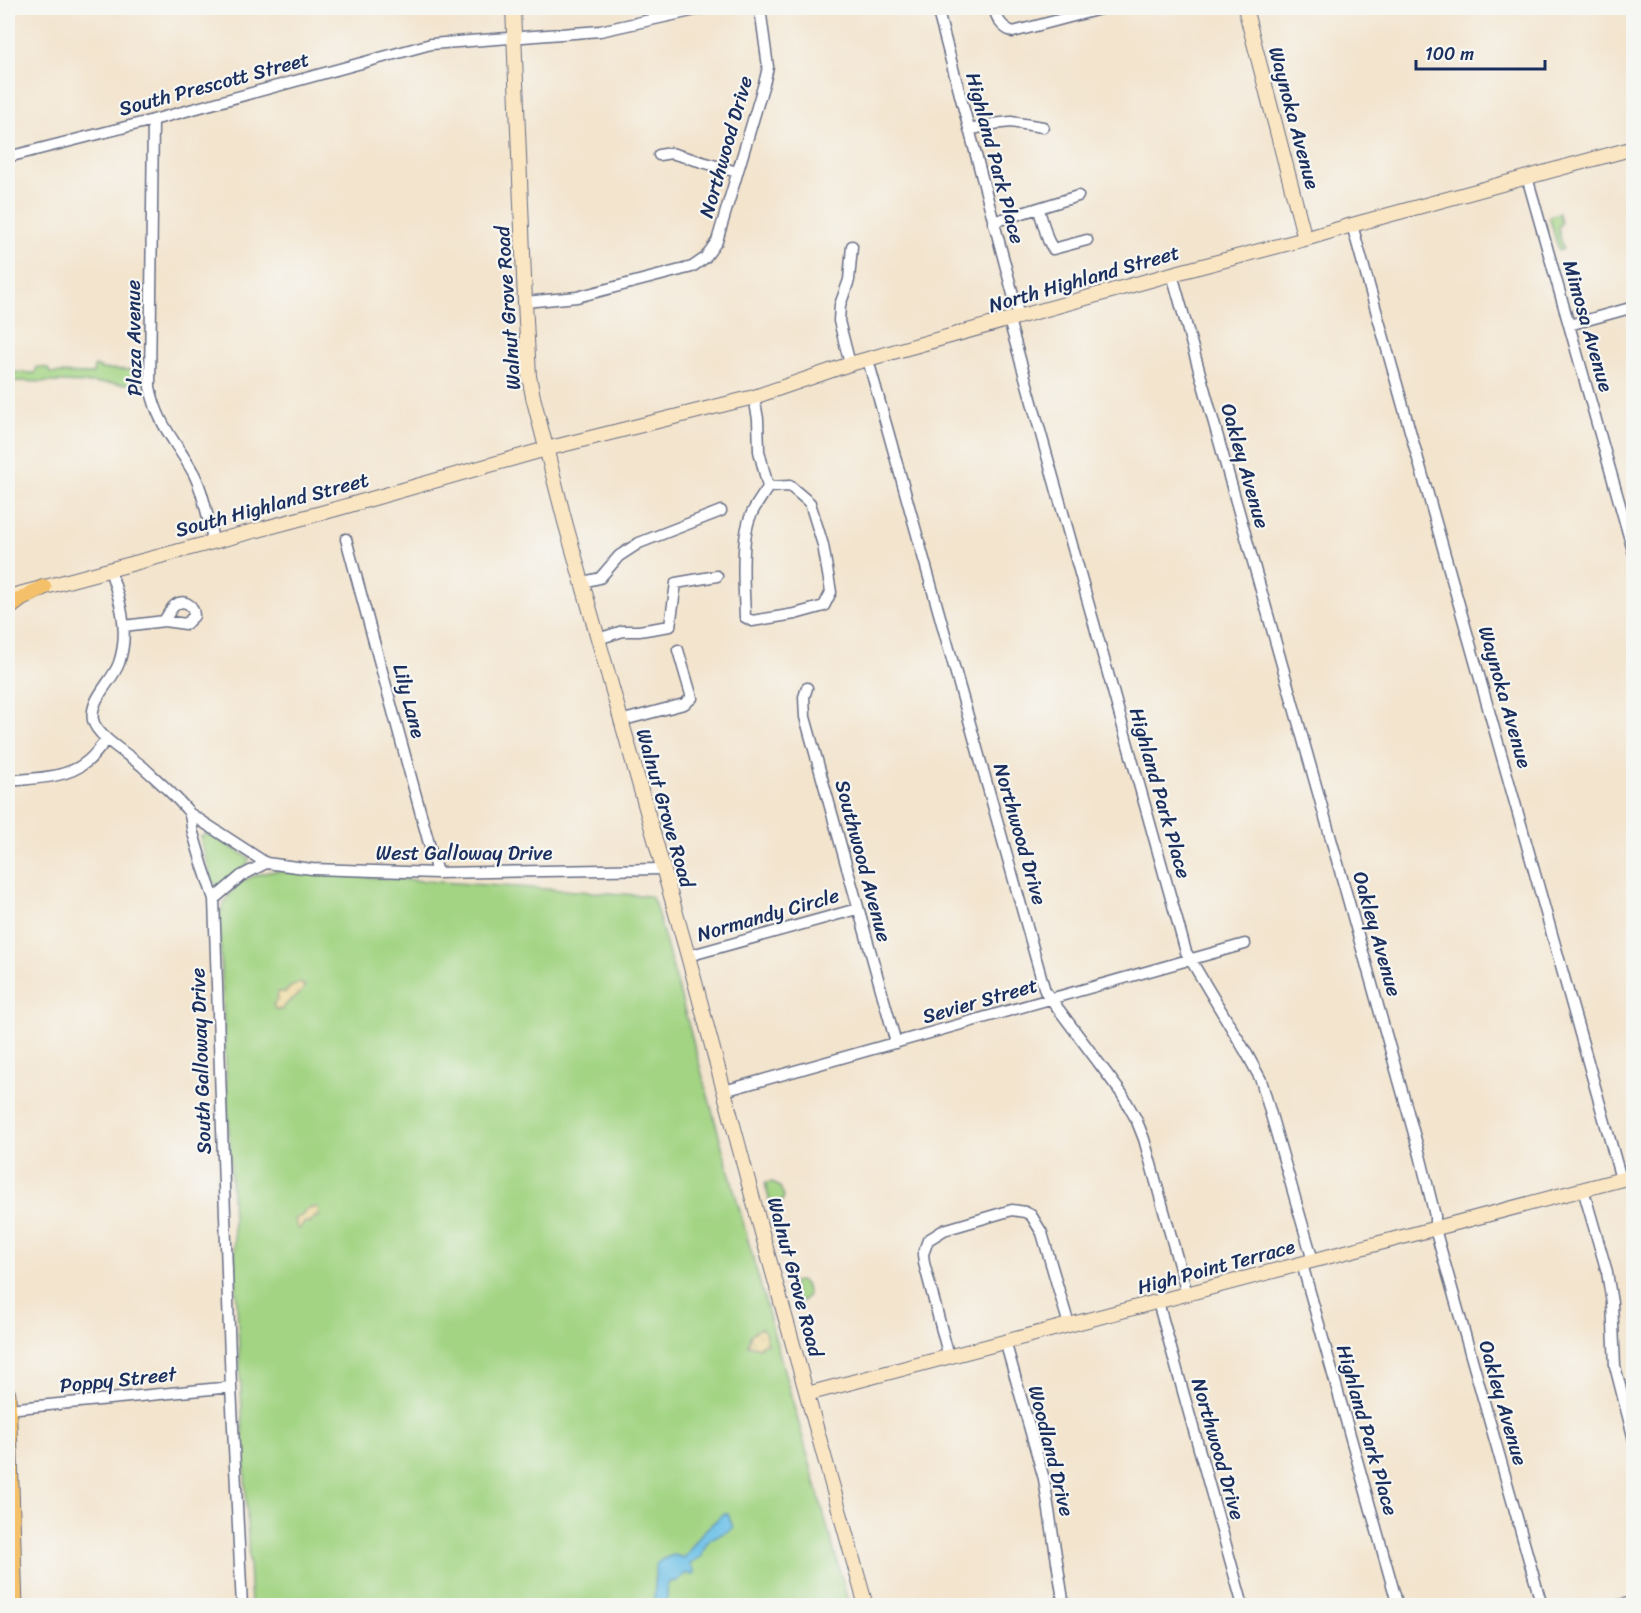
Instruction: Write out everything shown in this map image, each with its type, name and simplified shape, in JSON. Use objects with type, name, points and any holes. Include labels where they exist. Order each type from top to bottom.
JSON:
[{"type":"main road","name":"Walnut Grove Road","points":[[513,8],[525,302],[531,389],[620,721],[688,956],[866,1605]]},
{"type":"main road","name":"Waynoka Avenue","points":[[1245,8],[1305,239]]},
{"type":"main road","name":"North Highland Street","points":[[546,449],[754,397],[850,364],[1634,148]]},
{"type":"main road","name":"South Highland Street","points":[[8,597],[213,540],[336,509],[546,449]]},
{"type":"main road","points":[[8,609],[44,587]]},
{"type":"main road","name":"High Point Terrace","points":[[807,1394],[1627,1178]]},
{"type":"main road","points":[[8,1404],[10,1580],[15,1605]]},
{"type":"street","name":"South Prescott Street","points":[[8,157],[430,44],[600,31],[663,12],[705,8]]},
{"type":"street","name":"Northwood Drive","points":[[525,302],[578,297],[692,267],[705,258],[717,241],[768,67],[760,8]]},
{"type":"street","name":"Highland Park Place","points":[[937,8],[993,222],[1014,319],[1186,952],[1241,1043],[1267,1096],[1308,1263],[1398,1605]]},
{"type":"street","points":[[994,8],[997,19],[1003,27],[1013,32],[1104,8]]},
{"type":"street","name":"Plaza Avenue","points":[[153,120],[150,387],[154,408],[161,423],[195,476],[213,540]]},
{"type":"street","points":[[970,130],[1011,122],[1043,127]]},
{"type":"street","points":[[658,155],[671,153],[737,172]]},
{"type":"street","name":"Mimosa Avenue","points":[[1527,177],[1634,554]]},
{"type":"street","points":[[993,222],[1039,210],[1078,196]]},
{"type":"street","points":[[1039,210],[1053,249],[1087,240]]},
{"type":"street","name":"Waynoka Avenue","points":[[1352,225],[1627,1178]]},
{"type":"street","points":[[850,364],[839,321],[840,305],[849,280],[852,246]]},
{"type":"street","name":"Oakley Avenue","points":[[1172,274],[1420,1155],[1435,1216],[1435,1229],[1542,1605]]},
{"type":"street","points":[[1569,325],[1634,307]]},
{"type":"street","name":"Northwood Drive","points":[[868,360],[1045,991],[1113,1082],[1136,1119],[1144,1139],[1187,1294]]},
{"type":"street","points":[[754,397],[758,419],[759,451],[768,487],[750,517],[747,536],[744,566],[745,617],[752,621],[795,614],[824,606],[831,592],[823,545],[810,503],[790,486],[768,487]]},
{"type":"street","points":[[583,582],[600,578],[619,556],[639,543],[721,511]]},
{"type":"street","name":"Lily Lane","points":[[346,539],[437,873]]},
{"type":"street","points":[[110,570],[125,636],[119,665],[92,711],[95,726],[107,739],[140,765],[189,813]]},
{"type":"street","points":[[598,639],[623,631],[670,626],[676,583],[717,576]]},
{"type":"street","points":[[124,626],[164,621]]},
{"type":"street","points":[[620,721],[684,704],[692,698],[678,650]]},
{"type":"street","name":"Southwood Avenue","points":[[807,688],[804,697],[805,717],[896,1043]]},
{"type":"street","points":[[8,781],[60,773],[81,766],[107,739]]},
{"type":"street","name":"West Galloway Drive","points":[[189,813],[266,863],[312,869],[437,873],[662,869]]},
{"type":"street","name":"South Galloway Drive","points":[[189,813],[213,899],[231,1387],[242,1605]]},
{"type":"street","points":[[213,899],[241,876],[266,863]]},
{"type":"street","name":"Normandy Circle","points":[[688,956],[857,909]]},
{"type":"street","name":"Sevier Street","points":[[724,1091],[1245,944]]},
{"type":"street","points":[[1583,1189],[1606,1272],[1612,1303],[1615,1366],[1634,1440]]},
{"type":"street","points":[[949,1357],[924,1263],[925,1247],[928,1240],[944,1230],[1007,1211],[1018,1210],[1031,1215],[1042,1233],[1069,1325]]},
{"type":"street","name":"Northwood Drive","points":[[1158,1302],[1243,1605]]},
{"type":"street","name":"Woodland Drive","points":[[1005,1341],[1044,1479],[1064,1605]]},
{"type":"street","name":"Poppy Street","points":[[8,1404],[231,1387]]},
{"type":"street","points":[[1614,1605],[1634,1602]]},
{"type":"green space","points":[[1559,213],[1561,223],[1558,228],[1563,249],[1559,251],[1549,216]]},
{"type":"green space","points":[[8,365],[11,365],[11,372],[35,373],[37,367],[48,368],[50,373],[93,374],[96,366],[102,369],[139,370],[142,372],[143,387],[141,390],[136,390],[136,384],[11,381],[10,388],[8,387]]},
{"type":"green space","points":[[206,834],[249,858],[248,864],[220,886],[213,883],[201,842],[201,837]]},
{"type":"green space","points":[[275,871],[651,896],[849,1605],[251,1605],[219,918],[227,899],[238,885],[254,876]]},
{"type":"green space","points":[[772,1182],[780,1187],[784,1196],[782,1202],[771,1206],[765,1183]]},
{"type":"green space","points":[[800,1281],[805,1284],[808,1295],[804,1300],[797,1302],[792,1282]]},
{"type":"sand","points":[[300,983],[305,986],[301,993],[281,1010],[275,1009],[273,1004],[277,1001],[278,992],[286,992],[290,987]]},
{"type":"sand","points":[[318,1208],[319,1217],[297,1228],[294,1219],[302,1216],[306,1210]]},
{"type":"sand","points":[[761,1328],[765,1332],[767,1344],[762,1344],[760,1348],[748,1345],[751,1334]]},
{"type":"water","points":[[723,1514],[728,1514],[733,1528],[710,1540],[702,1556],[690,1564],[695,1573],[691,1575],[686,1573],[677,1581],[669,1582],[667,1600],[661,1605],[653,1605],[655,1569],[658,1563],[674,1555],[684,1558],[702,1533]]}]
